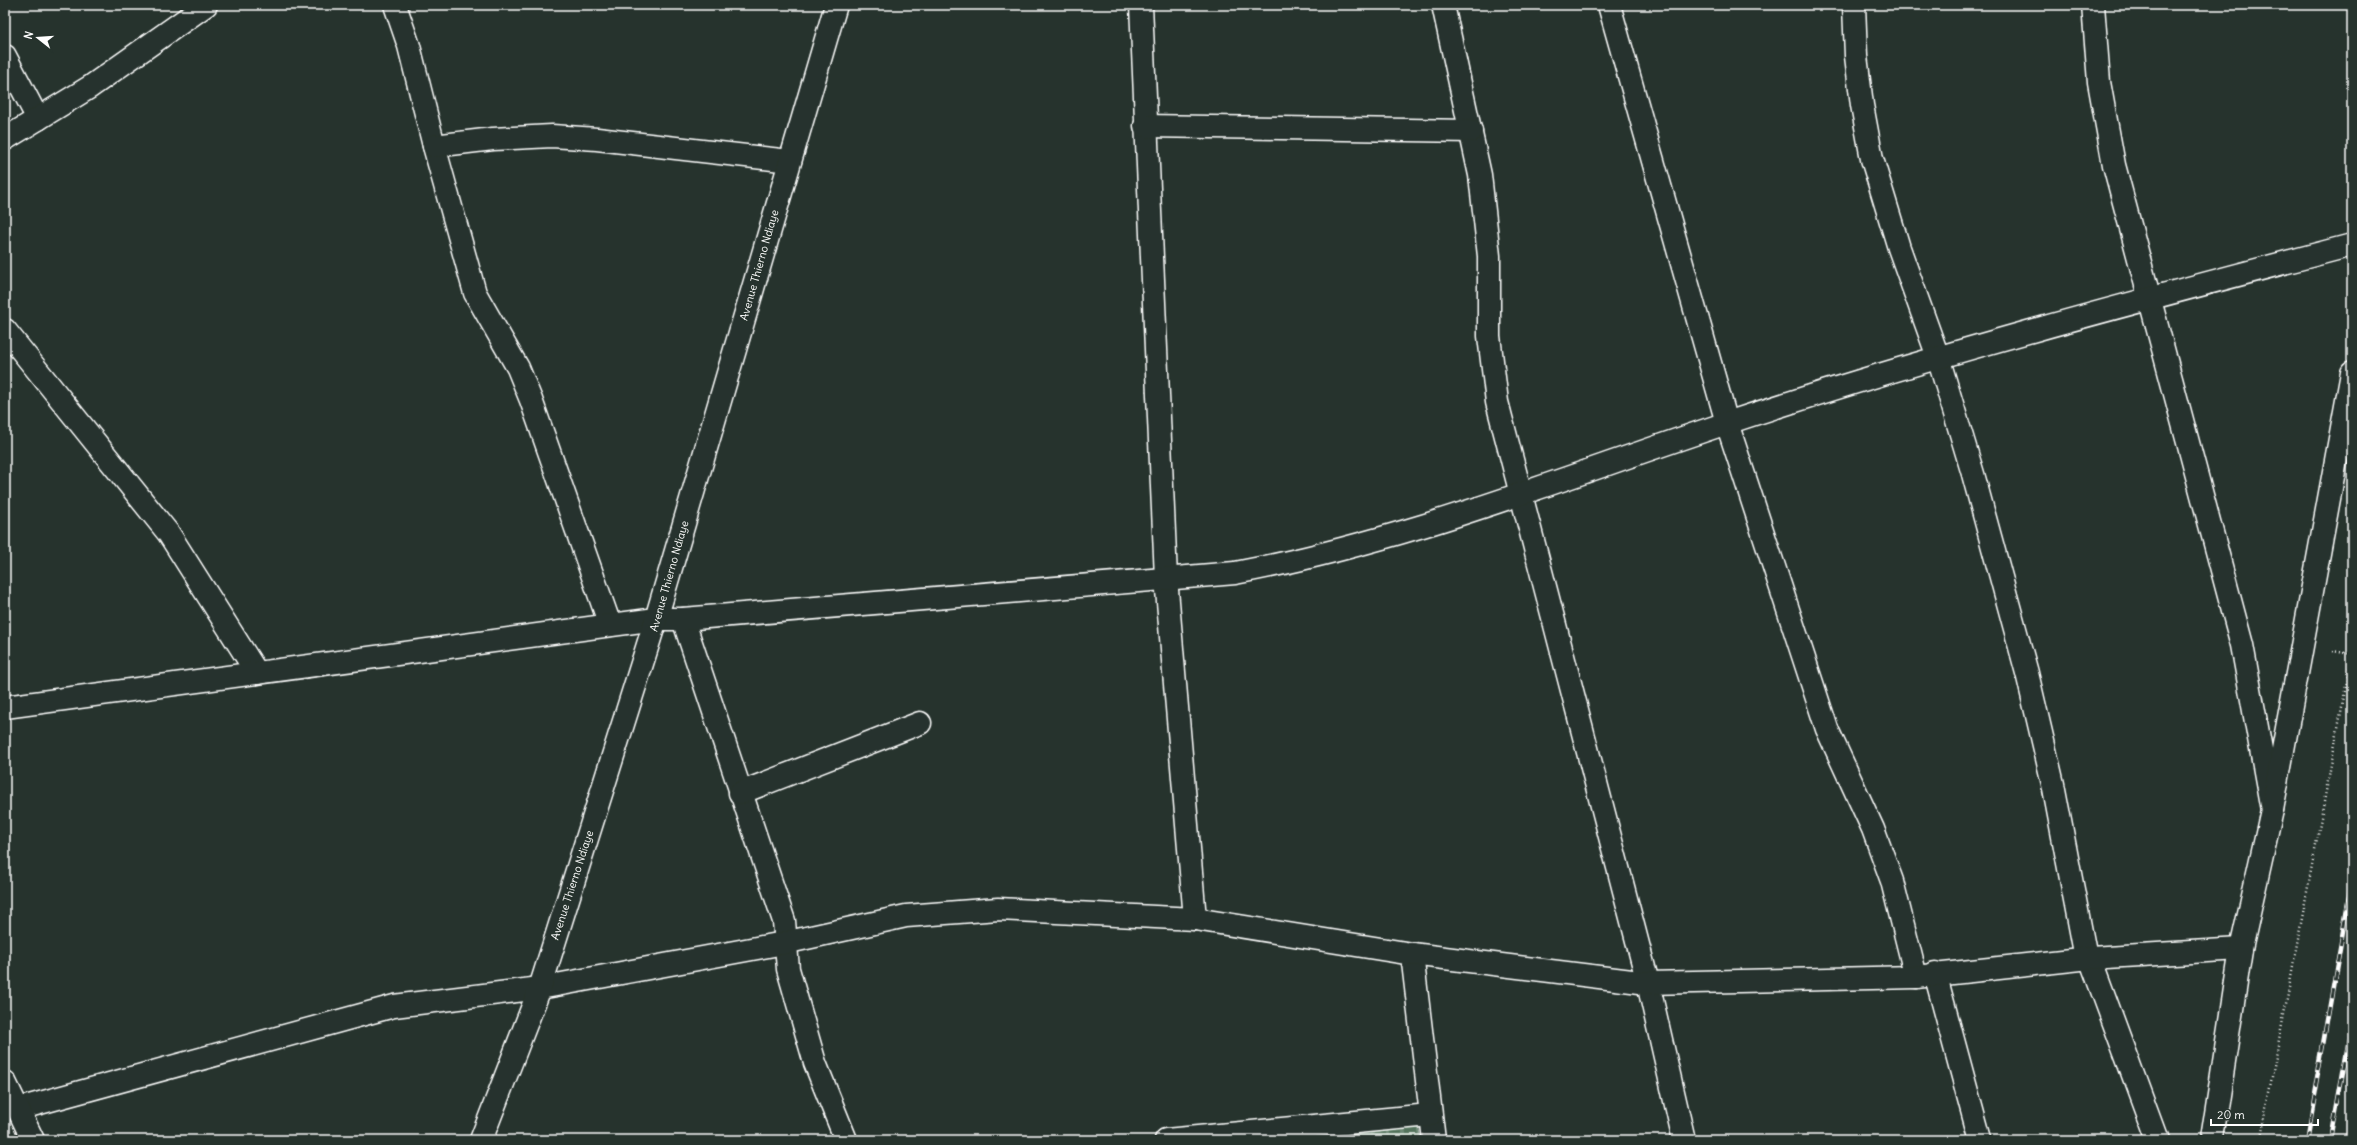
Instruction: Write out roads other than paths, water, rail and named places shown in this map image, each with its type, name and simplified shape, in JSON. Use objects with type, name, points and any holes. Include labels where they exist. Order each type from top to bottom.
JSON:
[{"type":"street","points":[[5,139],[90,87],[206,5]]},
{"type":"street","points":[[395,5],[409,46],[434,146],[476,294],[518,368],[532,400],[610,625]]},
{"type":"street","name":"Avenue Thierno Ndiaye","points":[[481,1140],[540,988],[656,619],[836,5]]},
{"type":"street","points":[[1141,5],[1145,126],[1166,578],[1195,918]]},
{"type":"street","points":[[1443,5],[1480,175],[1489,256],[1489,336],[1493,377],[1505,434],[1522,494],[1648,983],[1684,1140]]},
{"type":"street","points":[[1609,5],[1727,423],[1827,729],[1873,829],[1926,975],[1980,1140]]},
{"type":"street","points":[[1854,5],[1856,56],[1862,105],[1872,159],[1899,248],[1938,356],[1973,474],[2028,674],[2053,784],[2088,958],[2157,1140]]},
{"type":"street","points":[[2093,5],[2099,82],[2110,144],[2148,299],[2242,645],[2272,810]]},
{"type":"street","points":[[5,56],[38,119]]},
{"type":"street","points":[[1145,126],[1471,131]]},
{"type":"street","points":[[434,146],[552,136],[597,139],[790,161]]},
{"type":"street","points":[[5,707],[656,619],[684,619],[1235,573],[1347,548],[1522,494],[1727,423],[1938,356],[2352,245]]},
{"type":"street","points":[[5,330],[169,534],[257,673]]},
{"type":"street","points":[[2212,1140],[2241,949],[2272,810],[2352,373]]},
{"type":"street","points":[[684,619],[740,793],[784,921],[784,943],[788,969],[815,1063],[846,1140]]},
{"type":"street","points":[[740,793],[920,722]]},
{"type":"street","points":[[18,1109],[394,1006],[540,988],[784,943],[906,916],[998,909],[1195,918],[1412,954],[1648,983],[1926,975],[2088,958],[2241,949]]},
{"type":"street","points":[[1412,954],[1434,1140]]},
{"type":"street","points":[[5,1082],[33,1140]]},
{"type":"street","points":[[1166,1140],[1430,1115]]},
{"type":"railway","points":[[2306,1140],[2352,880]]},
{"type":"railway","points":[[2331,1140],[2352,1022]]}]
